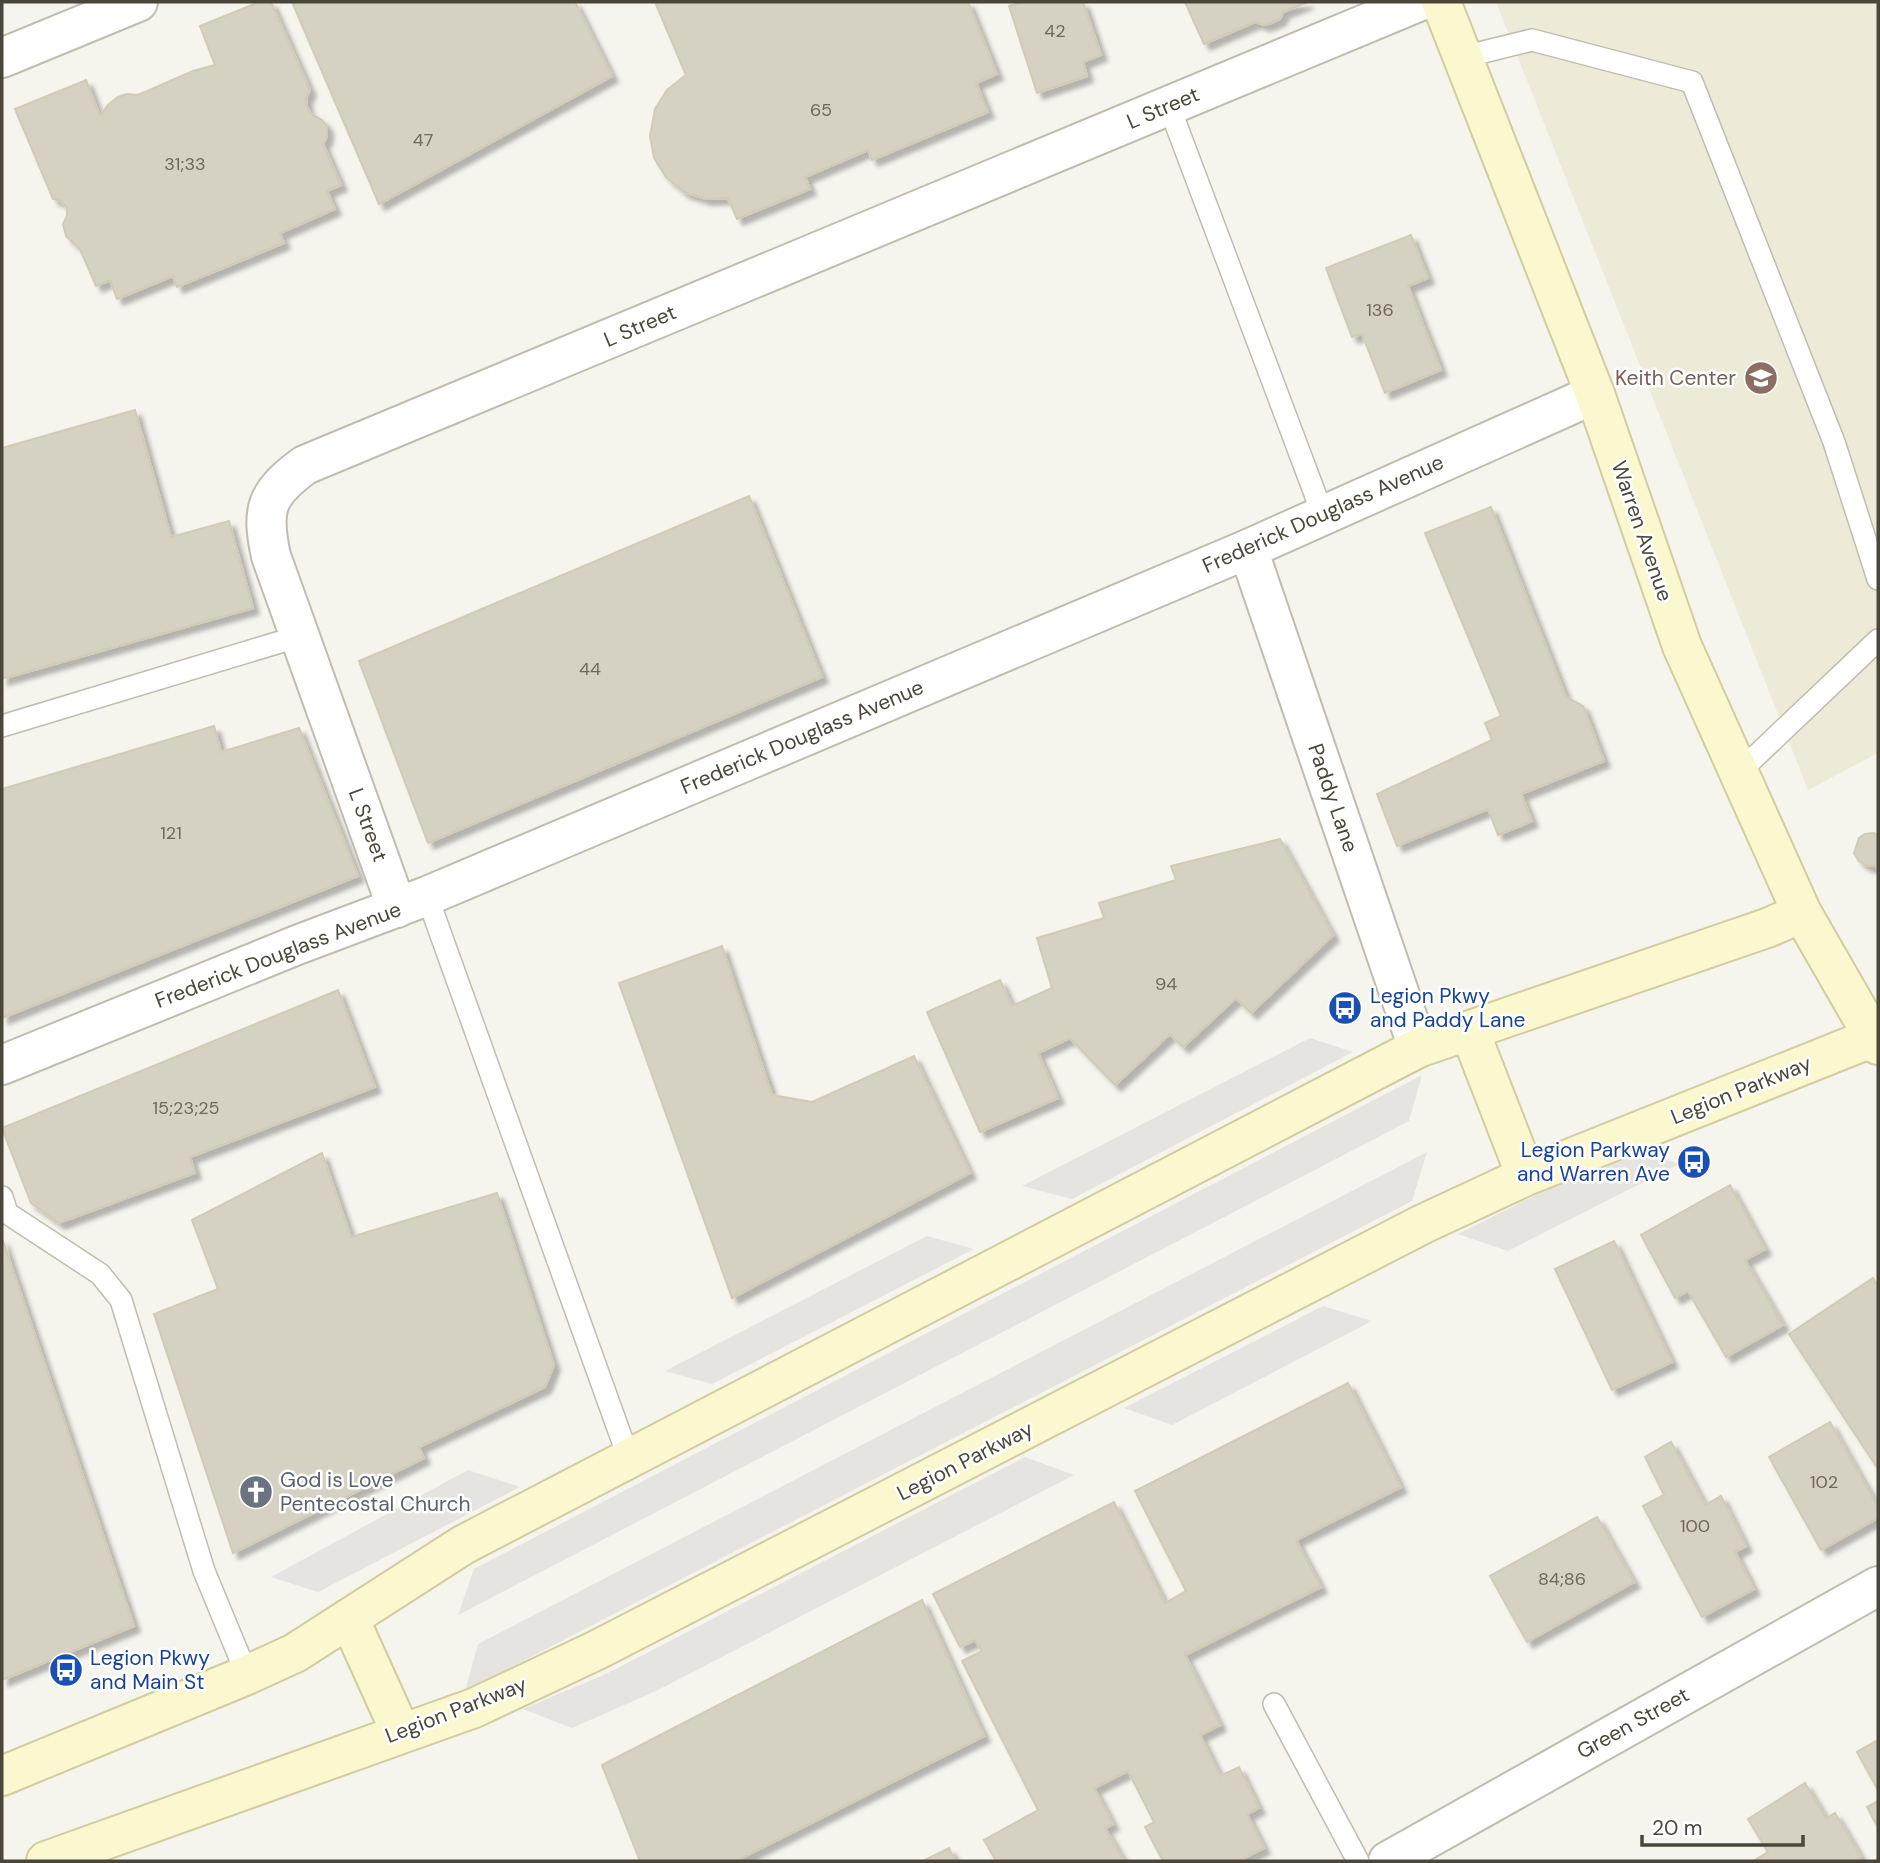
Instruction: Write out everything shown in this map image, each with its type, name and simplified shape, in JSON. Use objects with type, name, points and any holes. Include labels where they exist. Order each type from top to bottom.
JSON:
[{"type":"main road","name":"Warren Avenue","points":[[1441,2],[1595,394],[1682,646],[1801,913],[1876,1041]]},
{"type":"main road","points":[[2,1776],[295,1653],[463,1545],[1418,1048],[1767,928],[1801,913]]},
{"type":"main road","points":[[1470,1032],[1526,1175]]},
{"type":"main road","name":"Legion Parkway","points":[[46,1861],[474,1708],[597,1650],[1423,1224],[1526,1175],[1876,1041]]},
{"type":"main road","points":[[349,1618],[401,1733]]},
{"type":"street","points":[[2,58],[138,2]]},
{"type":"street","name":"L Street","points":[[412,902],[300,636],[271,556],[265,527],[270,500],[283,481],[304,466],[1418,2]]},
{"type":"street","name":"Frederick Douglass Avenue","points":[[2,1065],[284,950],[412,902],[1248,549],[1595,394]]},
{"type":"street","name":"Paddy Lane","points":[[1248,549],[1418,1048]]},
{"type":"street","name":"Green Street","points":[[1388,1861],[1878,1586]]},
{"type":"lane","points":[[1463,57],[1532,40],[1692,82],[1834,442],[1878,579]]},
{"type":"lane","points":[[1168,106],[1322,515]]},
{"type":"lane","points":[[2,726],[300,636]]},
{"type":"lane","points":[[1738,773],[1878,640]]},
{"type":"lane","points":[[412,902],[629,1459]]},
{"type":"lane","points":[[2,1197],[7,1213],[100,1275],[121,1300],[204,1571],[247,1675]]},
{"type":"lane","points":[[1273,1704],[1358,1861]]},
{"type":"shaded area","name":"Keith Center","points":[[1496,2],[1878,2],[1878,753],[1808,790]]},
{"type":"shaded area","points":[[1310,1038],[1353,1052],[1072,1199],[1022,1186]]},
{"type":"shaded area","points":[[1422,1075],[1409,1121],[458,1615],[474,1569]]},
{"type":"shaded area","points":[[1630,1148],[1679,1164],[1508,1251],[1458,1234]]},
{"type":"shaded area","points":[[1427,1152],[1412,1201],[465,1691],[478,1644]]},
{"type":"shaded area","points":[[927,1236],[974,1249],[712,1384],[665,1371]]},
{"type":"shaded area","points":[[1323,1306],[1372,1321],[1172,1425],[1124,1408]]},
{"type":"shaded area","points":[[1025,1457],[1074,1475],[658,1690],[572,1728],[523,1709],[608,1673]]},
{"type":"shaded area","points":[[468,1470],[520,1487],[318,1592],[271,1577]]},
{"type":"building","points":[[259,2],[271,2],[310,90],[306,98],[307,107],[310,113],[322,120],[327,127],[327,137],[323,144],[341,185],[327,191],[335,209],[280,233],[284,243],[177,287],[173,276],[117,299],[110,280],[96,286],[80,249],[66,236],[63,224],[67,208],[61,201],[53,199],[15,109],[86,80],[100,116],[118,97],[138,95],[193,71],[215,65],[200,26]]},
{"type":"building","points":[[292,2],[575,2],[612,76],[379,204]]},
{"type":"building","points":[[655,2],[968,2],[997,74],[976,83],[988,112],[872,160],[868,150],[805,177],[810,189],[737,219],[728,198],[706,199],[684,192],[666,177],[654,158],[650,136],[655,109],[667,90],[686,75]]},
{"type":"building","points":[[1022,2],[1083,2],[1101,55],[1083,62],[1087,76],[1037,93],[1009,6]]},
{"type":"building","points":[[1185,2],[1308,2],[1283,12],[1280,19],[1271,23],[1264,25],[1255,22],[1204,44]]},
{"type":"building","points":[[1411,235],[1428,278],[1408,286],[1441,370],[1385,393],[1362,334],[1352,337],[1326,268]]},
{"type":"building","points":[[135,410],[171,537],[229,521],[253,608],[2,679],[2,448]]},
{"type":"building","points":[[749,496],[822,677],[428,843],[359,661]]},
{"type":"building","points":[[1491,507],[1566,697],[1583,706],[1604,761],[1521,794],[1532,821],[1498,835],[1488,809],[1397,846],[1377,794],[1492,740],[1485,723],[1501,716],[1425,533]]},
{"type":"building","points":[[214,726],[221,752],[299,728],[358,876],[2,1018],[2,789]]},
{"type":"building","points":[[1874,833],[1878,835],[1878,870],[1876,866],[1867,866],[1859,861],[1854,853],[1859,838]]},
{"type":"building","points":[[1280,839],[1333,935],[1251,1013],[1236,998],[1183,1047],[1170,1034],[1115,1085],[1070,1038],[1038,1053],[1058,1098],[980,1132],[927,1012],[1000,980],[1012,1006],[1052,988],[1037,938],[1104,918],[1099,903],[1176,880],[1171,866]]},
{"type":"building","points":[[722,946],[772,1095],[812,1102],[914,1056],[970,1173],[732,1298],[619,983]]},
{"type":"building","points":[[338,990],[375,1087],[190,1157],[195,1173],[59,1223],[31,1203],[2,1128]]},
{"type":"building","points":[[322,1153],[351,1237],[497,1193],[554,1365],[545,1387],[419,1447],[424,1458],[233,1553],[154,1314],[218,1289],[192,1220]]},
{"type":"building","points":[[1730,1185],[1765,1249],[1745,1260],[1783,1325],[1726,1357],[1688,1291],[1675,1298],[1641,1235]]},
{"type":"building","points":[[2,1238],[134,1626],[2,1680]]},
{"type":"building","points":[[1614,1241],[1672,1362],[1612,1390],[1555,1269]]},
{"type":"building","points":[[1873,1278],[1878,1286],[1878,1469],[1789,1334]]},
{"type":"building","points":[[1348,1383],[1401,1487],[1296,1540],[1321,1587],[1185,1655],[1220,1725],[1200,1735],[1220,1776],[1239,1767],[1259,1808],[1247,1814],[1264,1848],[1238,1861],[1163,1861],[1145,1827],[1154,1822],[1128,1771],[1094,1788],[1113,1824],[1105,1828],[1124,1861],[996,1861],[984,1840],[1038,1810],[962,1661],[982,1651],[975,1640],[960,1647],[933,1594],[1114,1502],[1165,1603],[1186,1591],[1135,1491]]},
{"type":"building","points":[[1830,1422],[1878,1507],[1878,1518],[1821,1550],[1769,1457]]},
{"type":"building","points":[[1671,1442],[1705,1505],[1721,1496],[1746,1546],[1735,1552],[1754,1589],[1702,1617],[1643,1506],[1664,1495],[1645,1457]]},
{"type":"building","points":[[1597,1517],[1634,1582],[1527,1642],[1490,1576]]},
{"type":"building","points":[[922,1600],[984,1736],[736,1861],[640,1861],[602,1765]]},
{"type":"building","points":[[1878,1740],[1878,1790],[1857,1752]]},
{"type":"building","points":[[1805,1783],[1826,1818],[1835,1813],[1861,1857],[1853,1861],[1753,1861],[1768,1852],[1748,1819]]},
{"type":"building","points":[[1878,1801],[1878,1828],[1867,1807]]},
{"type":"building","points":[[949,1848],[955,1861],[923,1861]]},
{"type":"place","name":"Keith Center","points":[[1761,378]]},
{"type":"place","name":"Legion Pkwy and Paddy Lane","points":[[1345,1008]]},
{"type":"place","name":"Legion Parkway and Warren Ave","points":[[1694,1162]]},
{"type":"place","name":"God is Love Pentecostal Church","points":[[256,1492]]},
{"type":"place","name":"Legion Pkwy and Main St","points":[[66,1670]]}]
